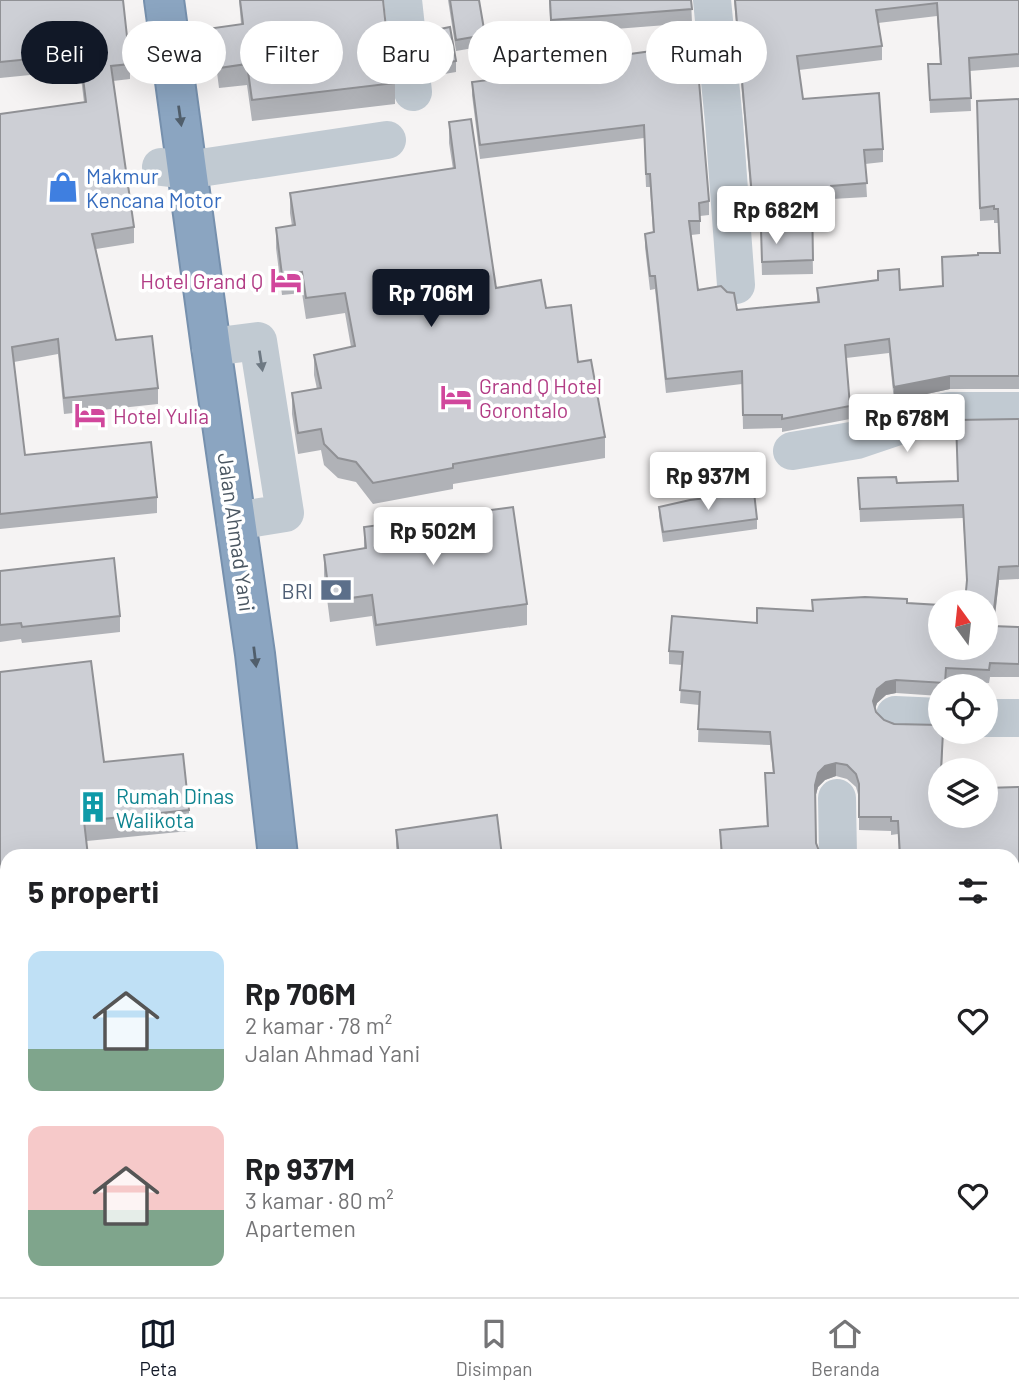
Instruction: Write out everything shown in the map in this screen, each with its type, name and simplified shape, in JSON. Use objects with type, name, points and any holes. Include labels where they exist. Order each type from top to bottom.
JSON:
[{"type":"highway","name":"Jalan Ahmad Yani","points":[[138,0],[211,347],[236,521],[251,730],[251,849]]},
{"type":"highway","name":"Jalan Ahmad Yani","points":[[164,0],[174,169],[251,730],[276,849]]},
{"type":"street","points":[[403,0],[414,92]]},
{"type":"street","points":[[712,0],[736,285]]},
{"type":"street","points":[[174,169],[387,140]]},
{"type":"street","points":[[211,347],[258,341],[285,513],[236,521]]},
{"type":"street","points":[[792,451],[857,440],[950,411],[1019,411]]},
{"type":"street","points":[[895,715],[928,716]]},
{"type":"street","points":[[998,718],[1019,718]]},
{"type":"street","points":[[837,798],[838,849]]},
{"type":"building","points":[[0,0],[123,0],[125,21],[122,21],[122,65],[111,66],[134,227],[92,234],[116,340],[152,336],[158,388],[64,398],[58,339],[12,347],[25,455],[151,442],[157,497],[0,514],[0,114],[86,102],[84,84],[108,84],[108,21],[21,21],[21,60],[0,62]]},
{"type":"building","points":[[240,0],[383,0],[385,21],[357,21],[357,84],[387,84],[252,100],[250,84],[343,84],[343,21],[243,21]]},
{"type":"building","points":[[450,0],[479,0],[483,21],[468,21],[468,38],[456,40]]},
{"type":"building","points":[[550,0],[691,0],[692,9],[551,20]]},
{"type":"building","points":[[735,0],[1019,0],[1019,54],[969,58],[971,98],[930,100],[928,64],[941,64],[937,3],[876,10],[882,46],[797,56],[803,99],[879,93],[883,149],[864,150],[867,183],[831,186],[832,198],[812,199],[813,260],[762,262],[760,195],[752,196],[742,84],[767,84],[767,21],[737,21]]},
{"type":"building","points":[[240,24],[240,65],[226,67],[226,26]]},
{"type":"building","points":[[646,52],[646,84],[699,84],[709,201],[699,203],[700,221],[689,221],[698,290],[721,286],[727,292],[734,293],[737,310],[819,302],[817,288],[878,280],[878,271],[899,269],[900,290],[943,286],[942,257],[1000,253],[998,209],[994,209],[994,206],[980,208],[977,101],[1019,99],[1019,376],[950,376],[894,387],[889,339],[845,345],[850,406],[782,419],[782,415],[743,415],[742,371],[666,379],[655,276],[650,276],[645,234],[654,232],[650,174],[646,174],[644,125],[480,145],[472,84],[632,84],[632,54]]},
{"type":"building","points":[[471,119],[496,288],[541,280],[546,308],[571,305],[578,362],[591,360],[605,437],[453,464],[453,468],[373,483],[356,462],[338,458],[324,444],[321,429],[298,433],[292,393],[321,388],[314,355],[355,346],[345,293],[306,298],[302,272],[282,275],[276,228],[295,225],[290,193],[455,168],[449,122]]},
{"type":"building","points":[[1019,419],[1019,566],[999,567],[996,590],[966,590],[963,505],[860,509],[858,478],[896,477],[897,483],[958,481],[956,420]]},
{"type":"building","points":[[754,492],[757,519],[663,532],[659,507]]},
{"type":"building","points":[[513,507],[527,604],[376,625],[372,595],[330,601],[324,555],[366,548],[364,527]]},
{"type":"building","points":[[114,558],[120,616],[22,627],[21,623],[0,625],[0,571]]},
{"type":"building","points":[[865,597],[907,599],[907,603],[928,604],[928,660],[998,660],[998,626],[1019,627],[1019,664],[990,663],[989,670],[946,668],[946,674],[928,674],[928,682],[886,682],[877,689],[873,701],[876,712],[884,720],[894,724],[928,725],[928,744],[942,744],[942,758],[928,758],[928,828],[998,828],[998,788],[1019,787],[1019,849],[900,849],[898,821],[891,821],[891,817],[859,817],[859,784],[856,774],[847,765],[836,763],[825,766],[818,773],[815,785],[818,849],[721,849],[720,830],[768,826],[765,773],[774,773],[770,732],[698,729],[700,692],[680,690],[683,652],[669,651],[672,616],[757,623],[757,608],[813,611],[812,600]]},
{"type":"building","name":"Rumah Dinas Walikota","points":[[91,661],[104,762],[183,754],[189,810],[84,821],[87,849],[0,849],[0,672]]},
{"type":"building","points":[[497,815],[501,849],[398,849],[396,830]]},
{"type":"place","name":"Makmur Kencana Motor","points":[[63,187]]},
{"type":"place","name":"Hotel Grand Q","points":[[286,280]]},
{"type":"place","name":"Grand Q Hotel Gorontalo","points":[[456,397]]},
{"type":"place","name":"Hotel Yulia","points":[[90,415]]},
{"type":"place","name":"BRI","points":[[336,590]]},
{"type":"place","name":"Rumah Dinas Walikota","points":[[93,807]]}]
